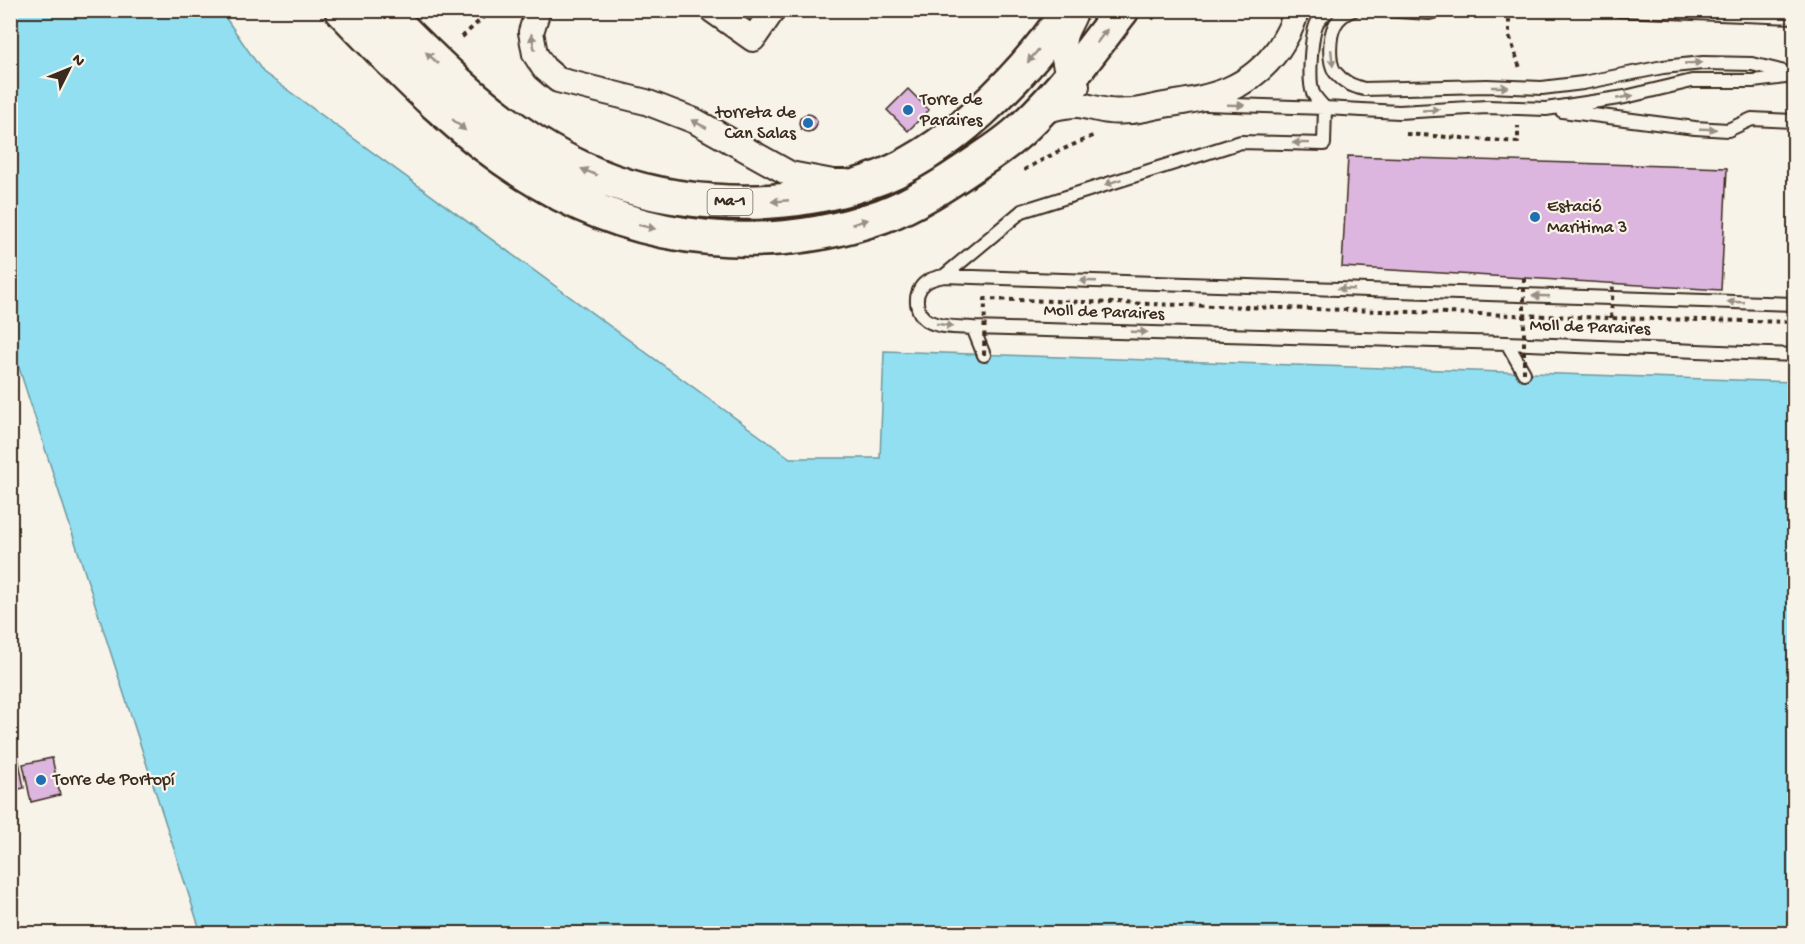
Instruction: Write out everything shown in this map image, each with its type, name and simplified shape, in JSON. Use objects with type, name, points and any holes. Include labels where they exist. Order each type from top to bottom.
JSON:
[{"type":"highway","name":"Ma-1","points":[[342,10],[443,111],[490,150],[542,184],[597,211],[626,222],[689,236],[758,240],[838,229],[883,215],[962,174],[1025,127],[1069,78],[1122,10]]},
{"type":"highway","name":"Ma-1","points":[[383,10],[429,57],[495,115],[523,135],[580,168],[609,180],[664,195],[697,200],[752,203],[810,197],[870,182],[893,172],[935,147],[979,113],[1020,72],[1069,10]]},
{"type":"street","points":[[538,10],[531,32],[535,54],[544,68],[558,80],[646,102],[695,121],[790,174],[833,182],[870,182]]},
{"type":"street","points":[[712,10],[753,39],[773,10]]},
{"type":"street","points":[[1076,10],[1064,38],[1064,56],[1069,78],[1098,106],[1109,111]]},
{"type":"street","points":[[1037,113],[1075,105],[1109,111],[1135,111],[1227,91],[1243,83],[1268,63],[1290,29],[1296,10]]},
{"type":"lane","points":[[1325,108],[1312,92],[1310,77],[1315,29],[1322,16],[1330,10]]},
{"type":"lane","points":[[1353,10],[1345,13],[1335,25],[1332,33],[1330,60],[1334,71],[1342,79],[1351,86],[1364,89],[1552,87],[1663,67],[1703,63],[1752,64],[1794,75]]},
{"type":"lane","points":[[1383,10],[1429,13],[1441,10]]},
{"type":"lane","points":[[1619,10],[1794,17]]},
{"type":"lane","points":[[1546,109],[1625,97],[1692,81],[1753,81],[1794,75]]},
{"type":"lane","points":[[1178,103],[1399,112],[1487,106],[1546,109],[1728,130],[1752,119],[1794,121]]},
{"type":"lane","name":"Moll de Paraires","points":[[1325,108],[1324,144],[1241,142],[1022,211],[944,276],[929,280],[920,288],[916,299],[919,311],[928,321],[942,326],[1794,354]]},
{"type":"lane","points":[[944,276],[1794,304]]},
{"type":"lane","points":[[973,327],[984,355]]},
{"type":"lane","points":[[1507,343],[1524,373]]},
{"type":"path","points":[[462,37],[491,10]]},
{"type":"path","points":[[1524,278],[1524,373]]},
{"type":"path","points":[[1611,318],[1613,283]]},
{"type":"path","points":[[984,355],[985,299],[1794,322]]},
{"type":"water","points":[[10,11],[221,11],[263,72],[790,458],[880,458],[884,351],[1794,382],[1794,933],[201,933],[11,343]]},
{"type":"building","name":"Torre de Paraires","points":[[908,89],[929,110],[908,131],[887,110]]},
{"type":"building","name":"torreta de Can Salas","points":[[808,114],[814,117],[817,123],[814,129],[808,132],[802,129],[799,123],[802,117]]},
{"type":"building","name":"Estació Maritima 3","points":[[1348,156],[1727,168],[1721,290],[1342,267]]},
{"type":"building","points":[[17,751],[24,788],[10,791],[10,752]]},
{"type":"building","name":"Torre de Portopí","points":[[52,758],[60,795],[31,802],[23,764]]},
{"type":"place","name":"Torre de Paraires","points":[[908,110]]},
{"type":"place","name":"torreta de Can Salas","points":[[808,123]]},
{"type":"place","name":"Estació Maritima 3","points":[[1535,217]]},
{"type":"place","name":"Torre de Portopí","points":[[41,780]]}]
